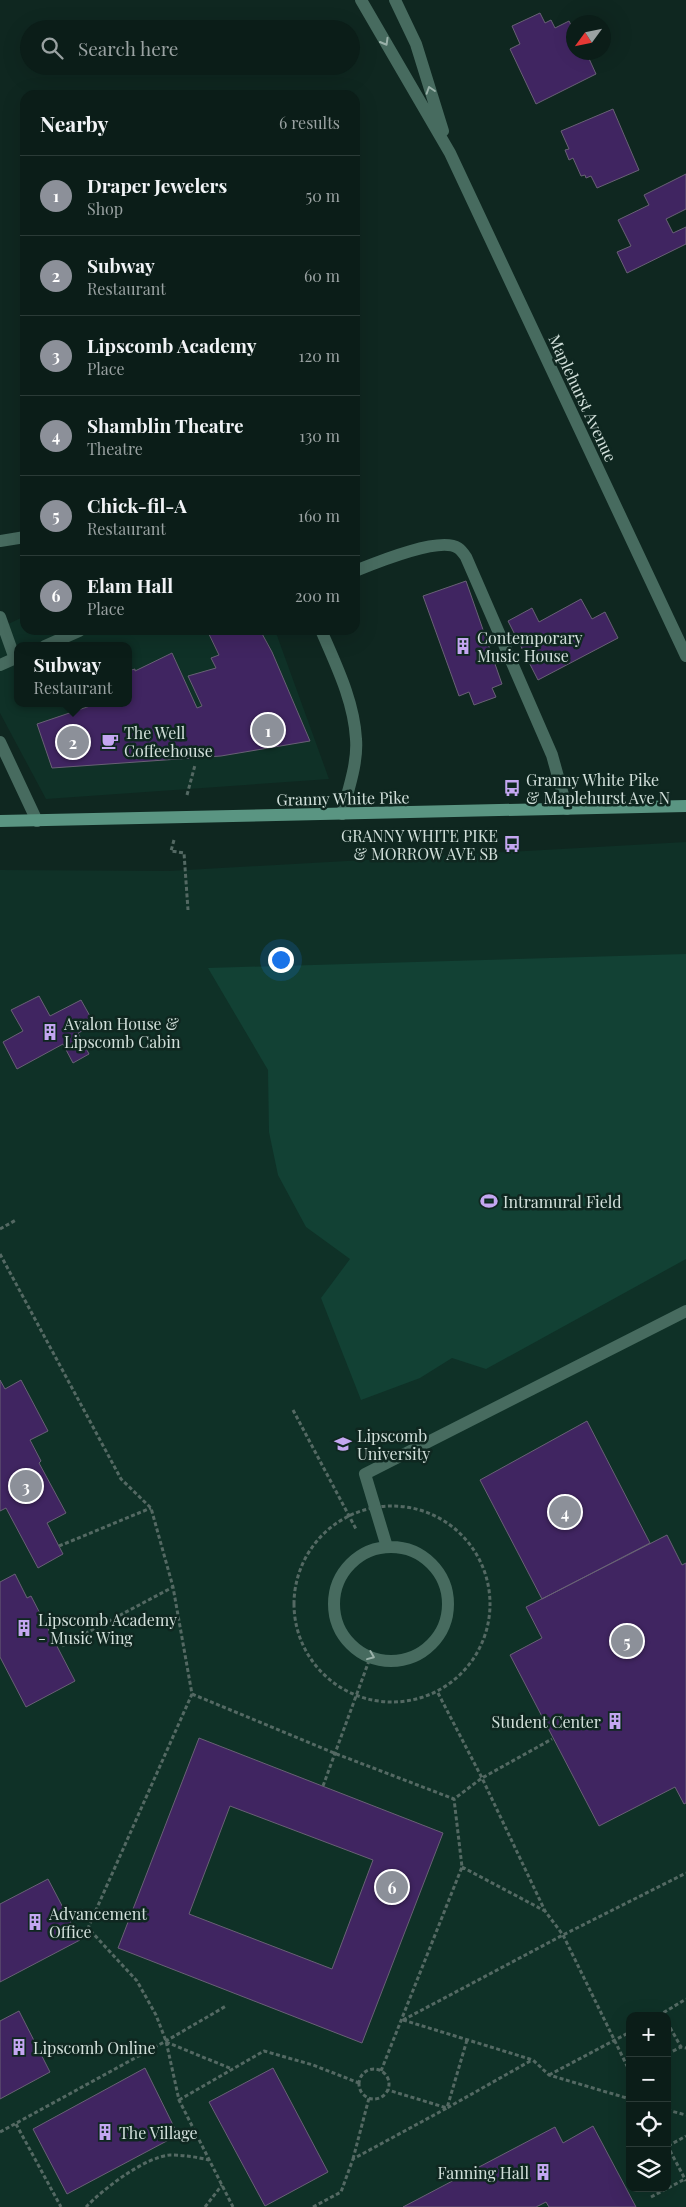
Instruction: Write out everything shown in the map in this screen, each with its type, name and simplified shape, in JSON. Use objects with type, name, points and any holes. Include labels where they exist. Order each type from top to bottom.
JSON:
[{"type":"main road","name":"Granny White Pike","points":[[0,821],[686,806]]},
{"type":"street","name":"Maplehurst Avenue","points":[[361,0],[450,153],[686,656]]},
{"type":"street","name":"Maplehurst Avenue","points":[[395,0],[416,44],[450,153]]},
{"type":"street","points":[[0,541],[20,538]]},
{"type":"street","points":[[360,569],[408,552],[445,544],[457,548],[466,557],[552,755],[567,809]]},
{"type":"street","points":[[0,617],[14,653]]},
{"type":"street","points":[[54,642],[70,635]]},
{"type":"street","points":[[323,635],[344,685],[353,715],[357,740],[353,769],[342,814]]},
{"type":"street","points":[[0,665],[14,659]]},
{"type":"street","points":[[0,742],[37,821]]},
{"type":"street","points":[[387,1547],[365,1474],[686,1311]]},
{"type":"street","points":[[387,1547],[406,1549],[423,1556],[436,1569],[446,1585],[449,1604],[446,1622],[437,1639],[424,1652],[407,1660],[388,1662],[370,1658],[354,1648],[342,1633],[335,1615],[334,1595],[340,1577],[352,1562],[368,1552],[387,1547]]},
{"type":"path","points":[[0,1229],[16,1220]]},
{"type":"path","points":[[0,1254],[120,1479],[151,1508],[173,1587],[192,1694],[88,1928],[137,1981],[156,2015],[166,2042],[178,2100],[234,2207]]},
{"type":"path","points":[[293,1410],[368,1552]]},
{"type":"path","points":[[375,1507],[417,1508],[448,1523],[473,1546],[488,1577],[491,1611],[484,1644],[465,1672],[438,1693],[412,1702],[384,1703],[356,1696],[332,1683],[312,1662],[298,1636],[293,1608],[296,1580],[307,1553],[325,1531],[348,1515],[375,1507]]},
{"type":"path","points":[[59,1546],[151,1508]]},
{"type":"path","points":[[62,1646],[173,1587]]},
{"type":"path","points":[[323,1786],[370,1658]]},
{"type":"path","points":[[438,1693],[482,1778],[545,1911],[563,1935],[626,2064]]},
{"type":"path","points":[[192,1694],[454,1800]]},
{"type":"path","points":[[454,1800],[482,1778],[552,1739]]},
{"type":"path","points":[[381,2071],[403,2020],[462,1867],[454,1800]]},
{"type":"path","points":[[462,1867],[545,1911]]},
{"type":"path","points":[[403,2020],[563,1935],[686,1873]]},
{"type":"path","points":[[666,2012],[686,1999]]},
{"type":"path","points":[[0,2132],[166,2042],[226,2006]]},
{"type":"path","points":[[403,2020],[533,2060],[549,2075],[626,2098]]},
{"type":"path","points":[[671,2029],[681,2047]]},
{"type":"path","points":[[549,2075],[626,2034]]},
{"type":"path","points":[[447,2108],[467,2040]]},
{"type":"path","points":[[166,2042],[232,2069]]},
{"type":"path","points":[[671,2052],[681,2047],[686,2048]]},
{"type":"path","points":[[178,2100],[264,2051],[313,2065],[359,2082]]},
{"type":"path","points":[[353,2159],[533,2060]]},
{"type":"path","points":[[367,2071],[381,2071],[388,2079],[388,2090],[380,2098],[369,2098],[363,2094],[359,2082],[367,2071]]},
{"type":"path","points":[[388,2090],[447,2108]]},
{"type":"path","points":[[313,2207],[341,2192],[353,2159],[369,2098]]},
{"type":"path","points":[[671,2111],[686,2115]]},
{"type":"path","points":[[16,2124],[61,2207]]},
{"type":"path","points":[[671,2144],[686,2136]]},
{"type":"path","points":[[651,2197],[686,2179],[669,2147]]},
{"type":"path","points":[[86,2207],[114,2182],[139,2167],[168,2156],[191,2156],[210,2160]]},
{"type":"path","points":[[205,2207],[222,2185]]},
{"type":"shaded area","points":[[20,618],[20,635],[277,635],[329,779],[46,799],[0,713],[0,628]]},
{"type":"shaded area","name":"Lipscomb University","points":[[686,842],[686,2207],[0,2207],[0,870],[169,871]]},
{"type":"shaded area","name":"Intramural Field","points":[[686,954],[686,1259],[486,1369],[452,1358],[420,1378],[361,1400],[321,1298],[350,1259],[306,1227],[278,1175],[269,1132],[268,1070],[208,968]]},
{"type":"building","points":[[540,13],[545,23],[551,20],[555,28],[566,22],[566,60],[590,60],[596,74],[536,104],[510,49],[520,44],[512,26]]},
{"type":"building","points":[[613,109],[639,170],[597,188],[591,176],[586,178],[585,175],[581,176],[573,158],[569,160],[565,150],[569,149],[561,131]]},
{"type":"building","points":[[686,174],[686,209],[666,219],[673,233],[686,227],[686,244],[627,273],[617,252],[631,246],[618,220],[649,205],[644,195]]},
{"type":"building","name":"Contemporary Music House","points":[[466,581],[502,684],[492,688],[496,697],[474,705],[469,692],[459,696],[423,596]]},
{"type":"building","points":[[581,599],[592,619],[605,612],[618,638],[538,680],[508,621],[532,608],[539,622]]},
{"type":"building","points":[[209,635],[263,635],[272,652],[310,741],[221,756],[52,768],[37,724],[87,707],[132,707],[132,670],[135,669],[135,671],[172,653],[197,708],[202,706],[188,676],[216,668],[211,658],[219,655]]},
{"type":"building","name":"Avalon House & Lipscomb Cabin","points":[[39,996],[50,1016],[81,1000],[95,1025],[78,1033],[89,1054],[73,1063],[63,1044],[17,1069],[3,1042],[23,1031],[11,1010]]},
{"type":"building","points":[[0,1380],[5,1389],[21,1380],[48,1431],[30,1440],[41,1461],[39,1463],[66,1513],[47,1523],[63,1554],[38,1568],[6,1508],[0,1511]]},
{"type":"building","points":[[587,1421],[650,1543],[542,1599],[480,1480]]},
{"type":"building","name":"Student Center","points":[[667,1535],[682,1565],[686,1563],[686,1803],[684,1804],[675,1787],[599,1826],[510,1655],[542,1638],[526,1607]]},
{"type":"building","name":"Lipscomb Academy - Music Wing","points":[[15,1574],[27,1598],[31,1596],[75,1681],[26,1707],[0,1657],[0,1582]]},
{"type":"building","points":[[199,1738],[443,1833],[362,2043],[118,1948]],"holes":[[[230,1806],[373,1860],[332,1969],[189,1914]]]},
{"type":"building","name":"Advancement Office","points":[[48,1879],[80,1940],[0,1982],[0,1904]]},
{"type":"building","name":"Lipscomb Online","points":[[19,2011],[50,2072],[0,2099],[0,2021]]},
{"type":"building","name":"The Village","points":[[145,2068],[178,2135],[67,2194],[33,2129]]},
{"type":"building","name":"The Village","points":[[273,2068],[328,2172],[265,2206],[209,2102]]},
{"type":"building","name":"Fanning Hall","points":[[593,2126],[626,2188],[626,2192],[628,2192],[636,2207],[549,2207],[546,2202],[536,2207],[403,2207],[555,2127],[563,2143]]},
{"type":"place","name":"Contemporary Music House","points":[[463,646]]},
{"type":"place","name":"Draper Jewelers","points":[[268,730]]},
{"type":"place","name":"The Well Coffeehouse","points":[[110,741]]},
{"type":"place","name":"Subway","points":[[73,742]]},
{"type":"place","name":"Granny White Pike & Maplehurst Ave N","points":[[512,788]]},
{"type":"place","name":"GRANNY WHITE PIKE & MORROW AVE SB","points":[[512,844]]},
{"type":"place","name":"Avalon House & Lipscomb Cabin","points":[[50,1032]]},
{"type":"place","name":"Intramural Field","points":[[489,1201]]},
{"type":"place","name":"Lipscomb University","points":[[343,1444]]},
{"type":"place","name":"Lipscomb Academy","points":[[26,1486]]},
{"type":"place","name":"Shamblin Theatre","points":[[565,1512]]},
{"type":"place","name":"Lipscomb Academy - Music Wing","points":[[24,1628]]},
{"type":"place","name":"Chick-fil-A","points":[[627,1641]]},
{"type":"place","name":"Student Center","points":[[615,1721]]},
{"type":"place","name":"Elam Hall","points":[[392,1887]]},
{"type":"place","name":"Advancement Office","points":[[35,1922]]},
{"type":"place","name":"Lipscomb Online","points":[[19,2047]]},
{"type":"place","name":"The Village","points":[[105,2132]]},
{"type":"place","name":"Fanning Hall","points":[[543,2172]]}]
